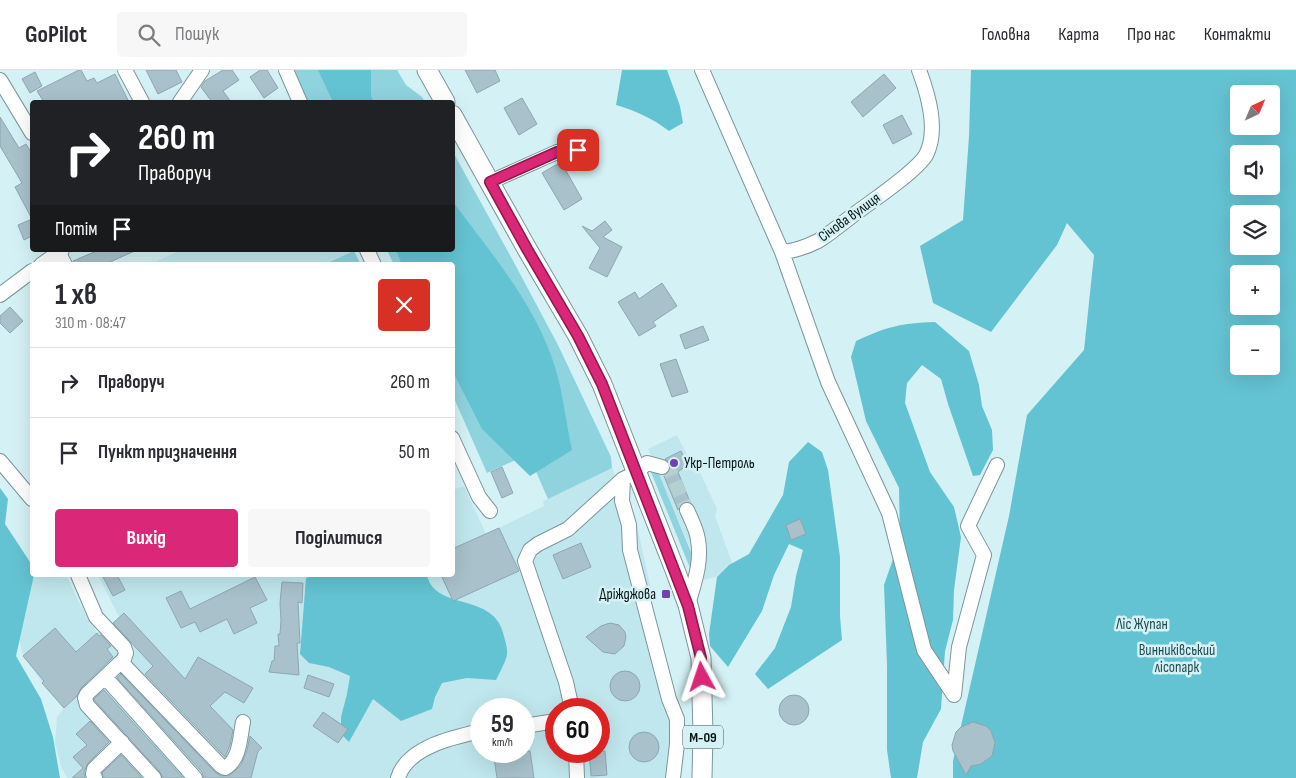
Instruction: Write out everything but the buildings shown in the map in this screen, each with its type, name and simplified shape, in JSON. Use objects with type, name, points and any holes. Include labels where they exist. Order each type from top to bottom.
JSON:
[{"type":"main road","points":[[427,70],[445,100]]},
{"type":"main road","name":"М-09","points":[[455,120],[578,336],[602,384],[630,476],[688,606],[701,658],[702,778]]},
{"type":"street","points":[[125,70],[141,100]]},
{"type":"street","points":[[181,100],[202,70]]},
{"type":"street","points":[[286,70],[299,100]]},
{"type":"street","points":[[702,70],[782,252],[828,382],[889,513],[924,650],[954,695],[959,647],[984,555],[968,526],[997,465]]},
{"type":"street","name":"Січова вулиця","points":[[782,252],[802,248],[820,240],[897,182],[926,155],[931,134],[931,119],[928,93],[918,70]]},
{"type":"street","points":[[0,80],[30,131]]},
{"type":"street","points":[[490,182],[557,152],[578,150]]},
{"type":"street","points":[[48,262],[62,256]]},
{"type":"street","points":[[0,295],[30,272]]},
{"type":"street","points":[[455,444],[480,497],[490,510]]},
{"type":"street","points":[[0,462],[30,497]]},
{"type":"street","points":[[569,698],[566,682],[525,561],[530,550],[568,529],[647,463],[662,467]]},
{"type":"street","points":[[630,476],[622,501],[629,526],[630,550],[669,699],[677,719],[673,778]]},
{"type":"street","points":[[687,510],[698,538],[700,559],[688,606]]},
{"type":"street","points":[[79,577],[96,617],[124,647],[126,652],[121,662],[86,694],[87,705],[154,778]]},
{"type":"street","points":[[121,662],[225,768],[238,751],[243,722]]},
{"type":"street","points":[[105,677],[196,778]]},
{"type":"street","points":[[398,778],[400,770],[412,757],[448,739],[470,734]]},
{"type":"street","points":[[95,778],[93,774],[94,769],[122,742]]},
{"type":"street","points":[[576,763],[577,778]]},
{"type":"shaded area","points":[[293,70],[397,70],[406,85],[424,100],[306,100]]},
{"type":"shaded area","points":[[455,156],[558,345],[611,457],[612,468],[548,499],[534,467],[525,471],[518,459],[487,473],[455,401],[455,262],[393,262],[388,252],[455,252]]},
{"type":"shaded area","points":[[177,252],[355,252],[360,262],[155,262]]},
{"type":"shaded area","points":[[354,252],[360,262],[330,262]]},
{"type":"shaded area","points":[[677,435],[691,463],[697,466],[717,509],[715,516],[735,571],[704,580],[648,449]]},
{"type":"shaded area","points":[[649,467],[659,474],[691,552],[692,561],[690,568]]},
{"type":"shaded area","points":[[612,468],[637,526],[653,598],[636,604],[673,733],[668,778],[67,778],[61,767],[55,743],[57,717],[64,708],[42,683],[23,656],[14,617],[31,577],[67,577],[97,633],[119,617],[99,577],[455,577],[455,489],[464,486],[486,534],[544,506],[543,501]]},
{"type":"green space","points":[[318,70],[371,70],[371,96],[373,100],[332,100]]},
{"type":"green space","points":[[622,70],[667,70],[680,106],[683,123],[669,131],[644,115],[616,105]]},
{"type":"green space","name":"Ліс Жупан","points":[[971,70],[1296,70],[1296,778],[953,778],[953,761],[1009,516],[1027,415],[1084,350],[1094,255],[1067,223],[1057,245],[991,332],[933,303],[920,246],[963,220],[969,136]]},
{"type":"green space","points":[[455,205],[511,280],[547,344],[558,377],[572,450],[530,476],[482,429],[455,376],[455,262],[401,262],[397,252],[455,252]]},
{"type":"green space","points":[[935,322],[969,351],[979,385],[982,406],[992,430],[993,450],[980,475],[973,476],[941,379],[922,365],[907,383],[905,403],[930,472],[954,507],[961,537],[954,590],[953,620],[945,651],[941,709],[923,742],[917,778],[891,778],[887,750],[887,665],[884,585],[900,539],[899,488],[866,421],[851,357],[856,341],[867,336],[903,325]]},
{"type":"green space","points":[[808,442],[822,452],[828,470],[840,557],[842,640],[768,689],[755,674],[775,648],[791,607],[803,550],[789,544],[774,575],[762,611],[728,667],[710,646],[709,634],[717,577],[729,565],[749,554],[783,495],[789,462]]},
{"type":"green space","points":[[0,488],[8,499],[5,524],[30,562],[30,577],[34,577],[16,656],[41,699],[53,737],[60,778],[0,778]]},
{"type":"green space","points":[[428,577],[432,586],[441,594],[478,607],[489,613],[498,622],[504,636],[507,655],[496,680],[467,678],[442,683],[435,697],[432,709],[401,721],[373,699],[349,742],[341,734],[341,717],[350,676],[329,667],[309,663],[300,654],[306,578]]},
{"type":"tunnel","points":[[662,467],[670,471],[687,510]]},
{"type":"place","name":"Укр-Петроль","points":[[674,463]]},
{"type":"place","name":"Дріжджова","points":[[666,594]]},
{"type":"route","points":[[578,150],[557,152],[490,182],[578,336],[602,384],[688,606],[701,658],[702,677]]},
{"type":"park label","name":"Винниківський лісопарк","points":[[1177,658]]}]
